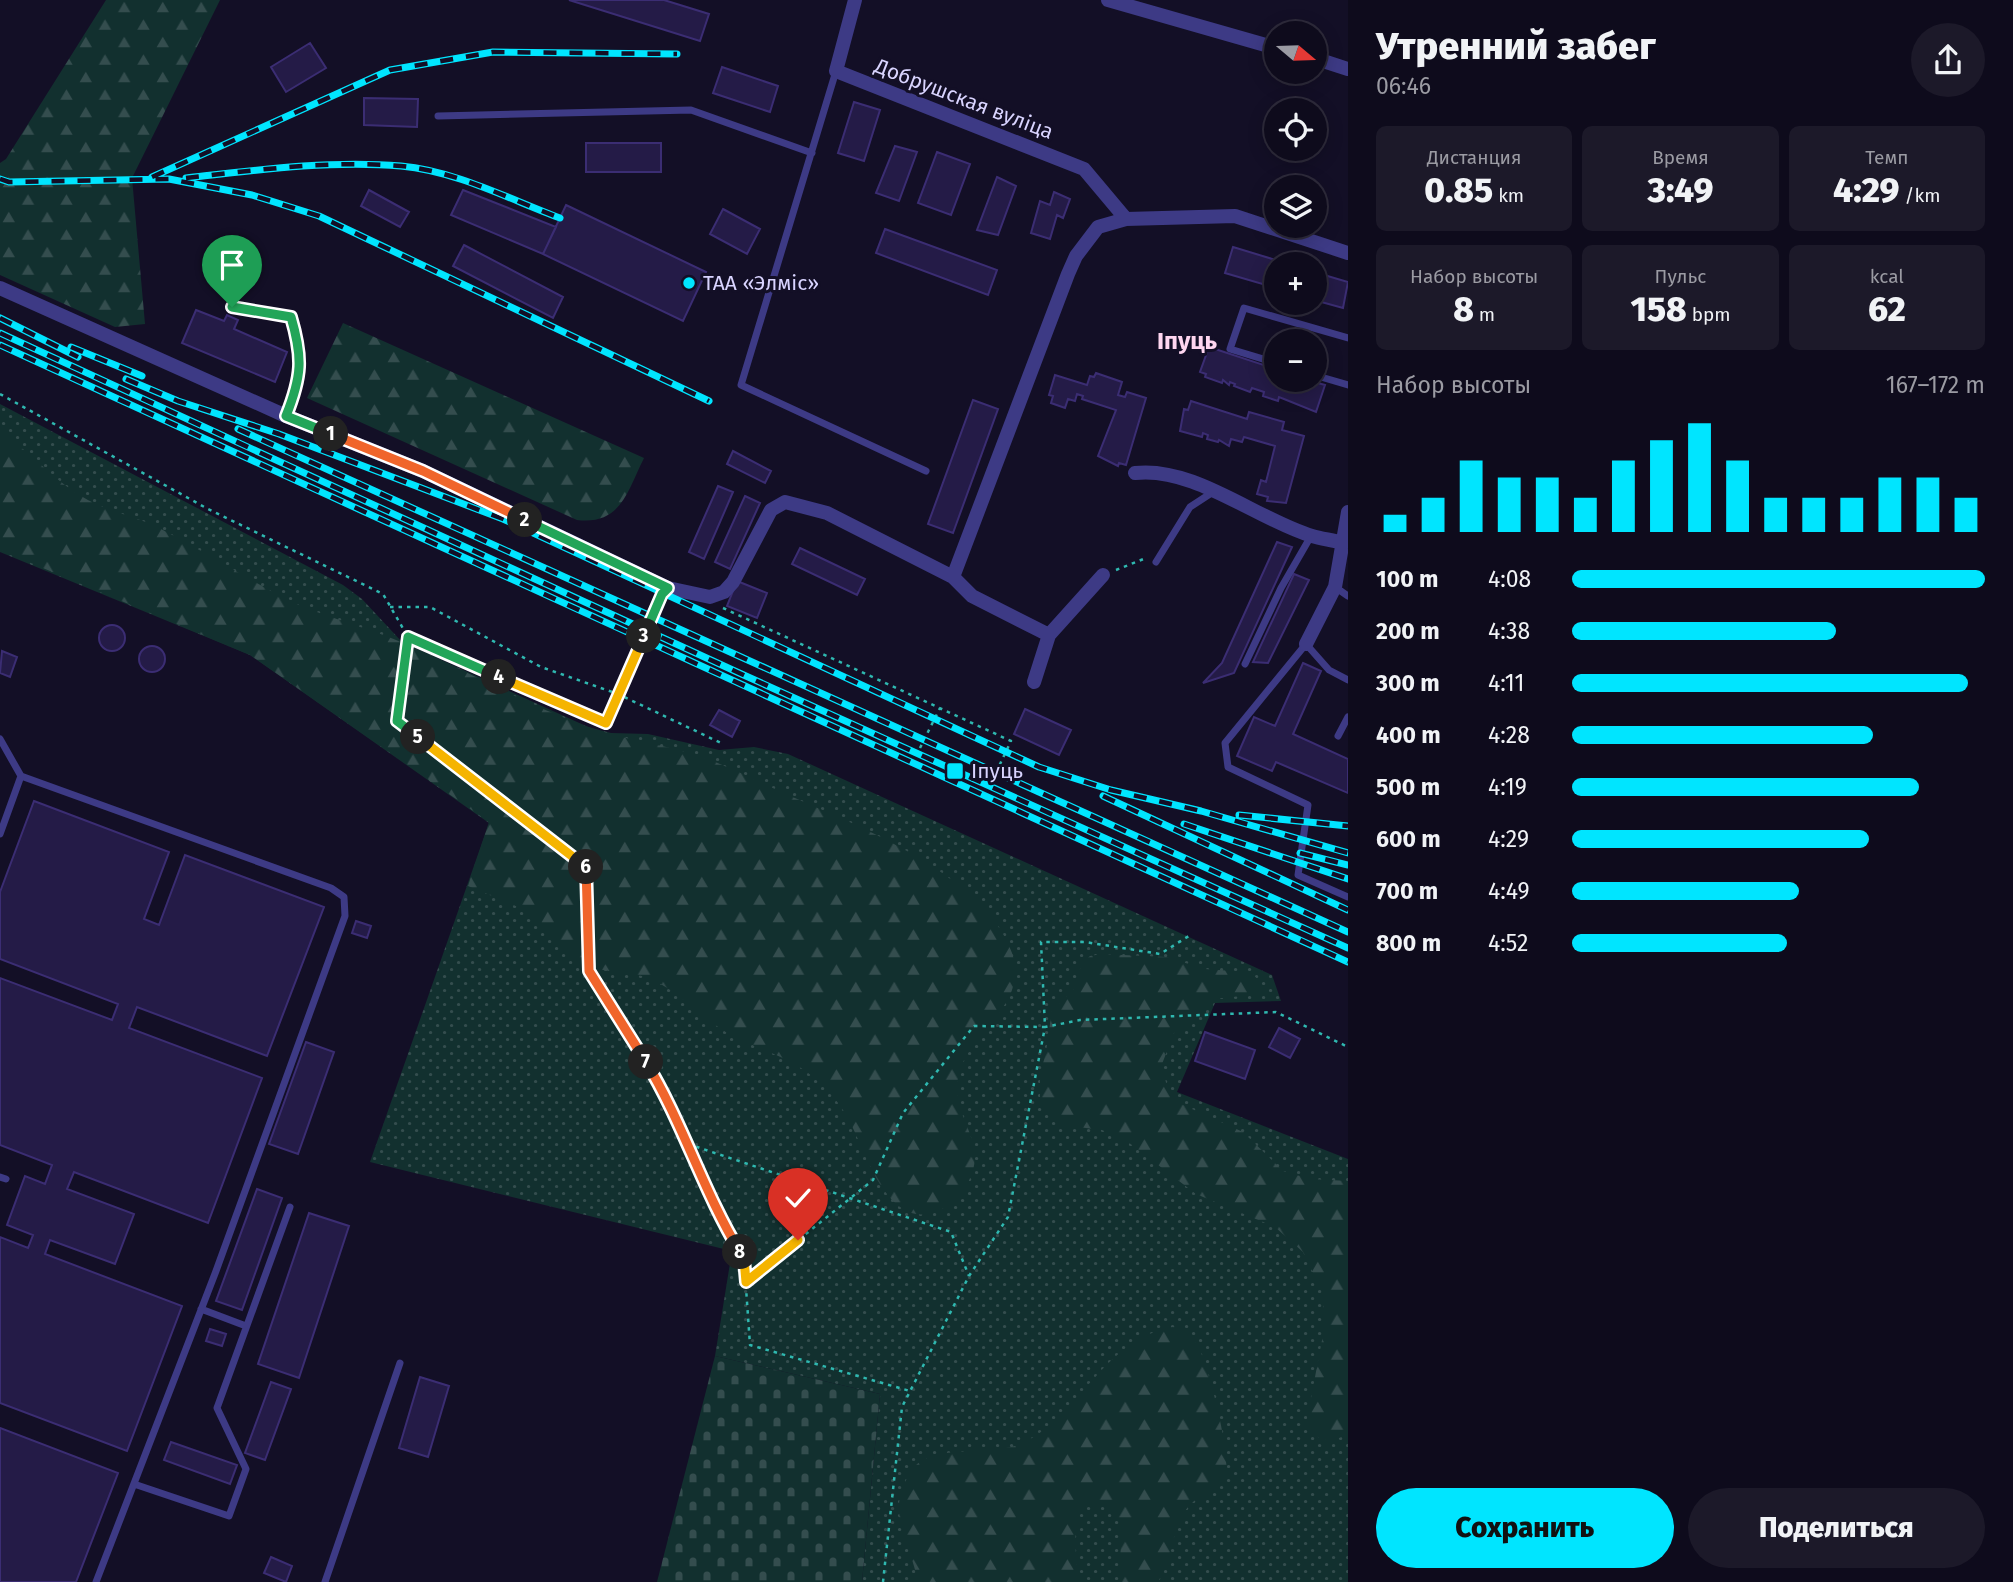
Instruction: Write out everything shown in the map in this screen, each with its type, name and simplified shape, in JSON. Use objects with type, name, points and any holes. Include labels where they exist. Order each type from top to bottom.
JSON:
[{"type":"street","points":[[836,71],[855,0]]},
{"type":"street","points":[[1108,0],[1264,45]]},
{"type":"street","points":[[1327,62],[1348,69]]},
{"type":"street","name":"Добрушская вуліца","points":[[836,71],[1084,169],[1126,219]]},
{"type":"street","points":[[953,577],[1076,256],[1098,227],[1126,219],[1235,216],[1348,253]]},
{"type":"street","points":[[0,288],[286,416],[423,471],[668,588],[710,597],[724,592],[733,582],[771,510],[785,502],[827,513],[953,577],[971,596],[1049,635]]},
{"type":"street","points":[[1135,473],[1156,471],[1213,492],[1311,536],[1343,542]]},
{"type":"street","points":[[1306,644],[1335,587],[1348,512]]},
{"type":"street","points":[[1034,682],[1049,635],[1103,575]]},
{"type":"lane","points":[[836,71],[741,385],[926,471]]},
{"type":"lane","points":[[438,116],[691,110],[812,153]]},
{"type":"lane","points":[[232,307],[291,317],[301,352],[296,392],[286,416]]},
{"type":"lane","points":[[1264,359],[1230,349],[1244,308],[1317,329]]},
{"type":"lane","points":[[1327,332],[1348,338]]},
{"type":"lane","points":[[1327,379],[1348,385]]},
{"type":"lane","points":[[1156,562],[1190,507],[1213,492]]},
{"type":"lane","points":[[1245,664],[1281,588],[1311,536]]},
{"type":"lane","points":[[1335,587],[1348,596]]},
{"type":"lane","points":[[1348,680],[1329,670],[1306,644],[1225,743],[1228,767],[1308,804],[1298,875],[1348,897]]},
{"type":"lane","points":[[1338,736],[1348,717]]},
{"type":"lane","points":[[0,739],[21,776],[331,888],[344,897],[345,916],[201,1309],[96,1582]]},
{"type":"lane","points":[[0,834],[21,776]]},
{"type":"lane","points":[[134,1484],[229,1516],[246,1469],[216,1408],[290,1208]]},
{"type":"lane","points":[[201,1309],[247,1325]]},
{"type":"lane","points":[[325,1582],[400,1363]]},
{"type":"path","points":[[0,394],[208,509],[383,594],[408,637],[606,723],[657,606],[668,588]]},
{"type":"path","points":[[1103,575],[1162,552]]},
{"type":"path","points":[[710,597],[724,609],[1011,741],[992,781]]},
{"type":"path","points":[[390,607],[430,607],[541,667],[618,694],[721,743]]},
{"type":"path","points":[[408,637],[397,721],[586,865],[589,971],[669,1101],[719,1217],[744,1259],[750,1345],[911,1391]]},
{"type":"path","points":[[920,748],[940,708]]},
{"type":"path","points":[[883,1582],[902,1407],[969,1276],[1008,1217],[1027,1105],[1045,1027],[1041,942],[1085,942],[1160,954],[1192,934]]},
{"type":"path","points":[[746,1282],[873,1180],[903,1113],[974,1026],[1045,1027],[1080,1020],[1276,1012],[1348,1047]]},
{"type":"path","points":[[688,1144],[951,1232],[969,1276]]},
{"type":"green space","points":[[106,0],[220,0],[132,178],[145,324],[115,327],[0,275],[0,163],[6,159]]},
{"type":"green space","points":[[343,323],[644,458],[621,504],[604,517],[577,520],[307,398]]},
{"type":"green space","points":[[0,404],[343,585],[362,599],[402,642],[588,727],[611,733],[648,734],[719,750],[754,747],[788,754],[1272,975],[1281,1001],[1215,1003],[1177,1092],[1348,1159],[1348,1582],[862,1582],[880,1394],[715,1356],[732,1251],[370,1162],[489,823],[250,655],[0,552]]},
{"type":"green space","points":[[0,433],[81,496],[157,527],[292,602],[408,645],[541,708],[586,726],[686,752],[726,766],[850,822],[949,877],[976,900],[998,925],[1012,953],[1015,972],[1005,1005],[972,1047],[963,1062],[958,1079],[960,1107],[975,1157],[973,1171],[959,1196],[944,1208],[925,1214],[909,1212],[896,1203],[884,1189],[873,1173],[845,1113],[829,1092],[809,1074],[785,1059],[721,1029],[656,982],[636,975],[592,968],[576,961],[534,917],[516,906],[468,886],[489,822],[250,655],[0,550]]},
{"type":"green space","points":[[1101,954],[1166,957],[1205,969],[1246,972],[1253,974],[1261,984],[1258,994],[1214,999],[1174,1033],[1162,1064],[1168,1092],[1181,1104],[1243,1132],[1283,1171],[1310,1179],[1348,1181],[1348,1435],[1329,1441],[1319,1438],[1311,1430],[1307,1419],[1323,1335],[1324,1313],[1322,1292],[1303,1252],[1275,1227],[1196,1194],[1128,1142],[1102,1130],[1062,1125],[1052,1119],[1040,1101],[1040,1075],[1052,1010],[1073,990],[1082,963],[1090,956]]},
{"type":"green space","points":[[1173,1327],[1193,1339],[1202,1356],[1218,1412],[1227,1467],[1222,1482],[1192,1503],[1183,1515],[1158,1582],[1120,1582],[1121,1525],[1112,1508],[1096,1504],[1086,1507],[1079,1515],[1076,1527],[1078,1582],[918,1582],[899,1513],[904,1485],[912,1470],[921,1461],[947,1453],[995,1450],[1023,1443],[1044,1430],[1110,1361],[1128,1346],[1149,1334]]},
{"type":"green space","points":[[715,1356],[880,1394],[862,1582],[657,1582]]},
{"type":"building","points":[[569,0],[664,0],[709,14],[700,41]]},
{"type":"building","points":[[310,43],[326,68],[286,92],[271,67]]},
{"type":"building","points":[[722,67],[778,86],[770,112],[713,93]]},
{"type":"building","points":[[364,98],[418,99],[417,127],[364,125]]},
{"type":"building","points":[[854,102],[880,110],[864,161],[838,153]]},
{"type":"building","points":[[586,143],[661,143],[661,172],[586,172]]},
{"type":"building","points":[[895,146],[917,152],[899,201],[876,193]]},
{"type":"building","points":[[937,152],[970,164],[951,215],[918,203]]},
{"type":"building","points":[[997,177],[1016,186],[998,235],[977,230]]},
{"type":"building","points":[[369,190],[409,212],[400,227],[361,206]]},
{"type":"building","points":[[463,190],[556,227],[543,254],[451,215]]},
{"type":"building","points":[[1054,192],[1070,199],[1063,218],[1057,215],[1050,239],[1031,233],[1040,201],[1050,205]]},
{"type":"building","points":[[566,205],[706,272],[683,321],[543,254]]},
{"type":"building","points":[[723,209],[760,229],[747,254],[710,234]]},
{"type":"building","points":[[885,229],[997,270],[988,295],[876,253]]},
{"type":"building","points":[[464,245],[563,297],[553,318],[453,266]]},
{"type":"building","points":[[1233,247],[1264,256],[1264,284],[1225,273]]},
{"type":"building","points":[[1327,276],[1348,282],[1343,308],[1327,304]]},
{"type":"building","points":[[196,310],[224,321],[227,315],[238,320],[234,329],[287,352],[275,382],[182,343]]},
{"type":"building","points":[[1209,347],[1264,365],[1264,392],[1252,388],[1250,392],[1230,382],[1229,385],[1223,380],[1222,383],[1205,377],[1206,374],[1200,372]]},
{"type":"building","points":[[1096,373],[1122,382],[1118,395],[1125,397],[1127,392],[1146,398],[1126,465],[1119,463],[1118,466],[1098,456],[1116,410],[1082,399],[1083,396],[1077,394],[1075,401],[1068,399],[1065,408],[1051,403],[1053,396],[1049,395],[1055,375],[1087,385],[1090,376],[1094,377]]},
{"type":"building","points":[[1264,392],[1323,392],[1316,412],[1279,397],[1278,401],[1263,396]]},
{"type":"building","points":[[973,400],[998,409],[953,533],[928,524]]},
{"type":"building","points":[[1191,401],[1247,419],[1249,412],[1284,422],[1282,430],[1304,436],[1286,503],[1267,501],[1268,497],[1257,494],[1261,480],[1266,482],[1275,446],[1244,437],[1242,442],[1231,439],[1229,446],[1219,440],[1207,439],[1208,435],[1203,433],[1202,437],[1180,431],[1184,409],[1188,410]]},
{"type":"building","points":[[733,451],[771,471],[765,483],[727,464]]},
{"type":"building","points":[[718,486],[733,492],[704,559],[689,552]]},
{"type":"building","points":[[745,496],[760,503],[730,569],[715,562]]},
{"type":"building","points":[[1277,542],[1292,547],[1234,673],[1203,683],[1222,663]]},
{"type":"building","points":[[800,548],[865,579],[857,595],[792,564]]},
{"type":"building","points":[[1294,574],[1309,580],[1268,663],[1253,662]]},
{"type":"building","points":[[737,581],[767,593],[757,618],[727,606]]},
{"type":"building","points":[[112,625],[121,629],[125,638],[121,647],[112,651],[103,647],[99,638],[103,629]]},
{"type":"building","points":[[152,646],[161,650],[165,659],[161,668],[152,672],[143,668],[139,659],[143,650]]},
{"type":"building","points":[[2,651],[17,657],[10,677],[0,673]]},
{"type":"building","points":[[1303,663],[1321,671],[1293,734],[1348,759],[1348,793],[1276,762],[1272,771],[1237,756],[1254,717],[1275,726]]},
{"type":"building","name":"Іпуць","points":[[1025,709],[1071,730],[1059,755],[1014,734]]},
{"type":"building","points":[[719,710],[740,721],[732,737],[710,725]]},
{"type":"building","points":[[34,801],[169,852],[144,919],[159,925],[185,855],[324,907],[267,1056],[137,1007],[129,1028],[262,1078],[208,1223],[74,1172],[67,1189],[134,1214],[115,1264],[50,1240],[45,1254],[182,1306],[127,1451],[0,1403],[0,1237],[28,1248],[33,1235],[7,1225],[25,1176],[45,1184],[52,1165],[0,1145],[0,978],[112,1020],[118,1004],[0,959],[0,892]]},
{"type":"building","points":[[356,921],[371,926],[367,938],[352,933]]},
{"type":"building","points":[[1279,1028],[1300,1039],[1290,1058],[1269,1047]]},
{"type":"building","points":[[1205,1032],[1255,1050],[1245,1079],[1195,1061]]},
{"type":"building","points":[[306,1042],[334,1052],[298,1154],[269,1144]]},
{"type":"building","points":[[257,1189],[282,1198],[242,1310],[216,1301]]},
{"type":"building","points":[[309,1213],[349,1226],[299,1378],[258,1364]]},
{"type":"building","points":[[210,1329],[226,1334],[222,1346],[206,1341]]},
{"type":"building","points":[[420,1377],[449,1386],[428,1457],[399,1448]]},
{"type":"building","points":[[271,1382],[291,1389],[265,1460],[245,1453]]},
{"type":"building","points":[[0,1428],[118,1473],[76,1582],[0,1582]]},
{"type":"building","points":[[171,1442],[237,1465],[230,1484],[164,1460]]},
{"type":"building","points":[[271,1557],[292,1566],[286,1582],[264,1573]]},
{"type":"railway","points":[[152,177],[390,70],[493,52],[677,54]]},
{"type":"railway","points":[[186,178],[320,165],[401,166],[462,180],[560,218]]},
{"type":"railway","points":[[0,179],[9,182],[169,179],[252,195],[319,216],[709,401]]},
{"type":"railway","points":[[0,318],[78,357]]},
{"type":"railway","points":[[0,333],[737,672],[1348,948]]},
{"type":"railway","points":[[0,345],[1348,962]]},
{"type":"railway","points":[[71,347],[142,376]]},
{"type":"railway","points":[[126,379],[178,401],[279,434],[503,519],[1039,767],[1111,790],[1201,811],[1348,853]]},
{"type":"railway","points":[[238,429],[1348,932]]},
{"type":"railway","points":[[1103,796],[1348,910]]},
{"type":"railway","points":[[1239,815],[1348,826]]},
{"type":"railway","points":[[1184,824],[1348,879]]},
{"type":"railway","points":[[1300,853],[1348,865]]},
{"type":"place","name":"ТАА «Элміс»","points":[[689,283]]},
{"type":"place","name":"Іпуць","points":[[955,771]]},
{"type":"district","name":"Іпуць","points":[[1187,341]]},
{"type":"route","points":[[232,307],[291,317],[301,352],[296,392],[286,416],[423,471],[668,588],[662,594],[651,617],[606,723],[408,637],[397,721],[586,865],[589,971],[669,1101],[719,1217],[744,1259],[746,1282],[798,1240]]}]
